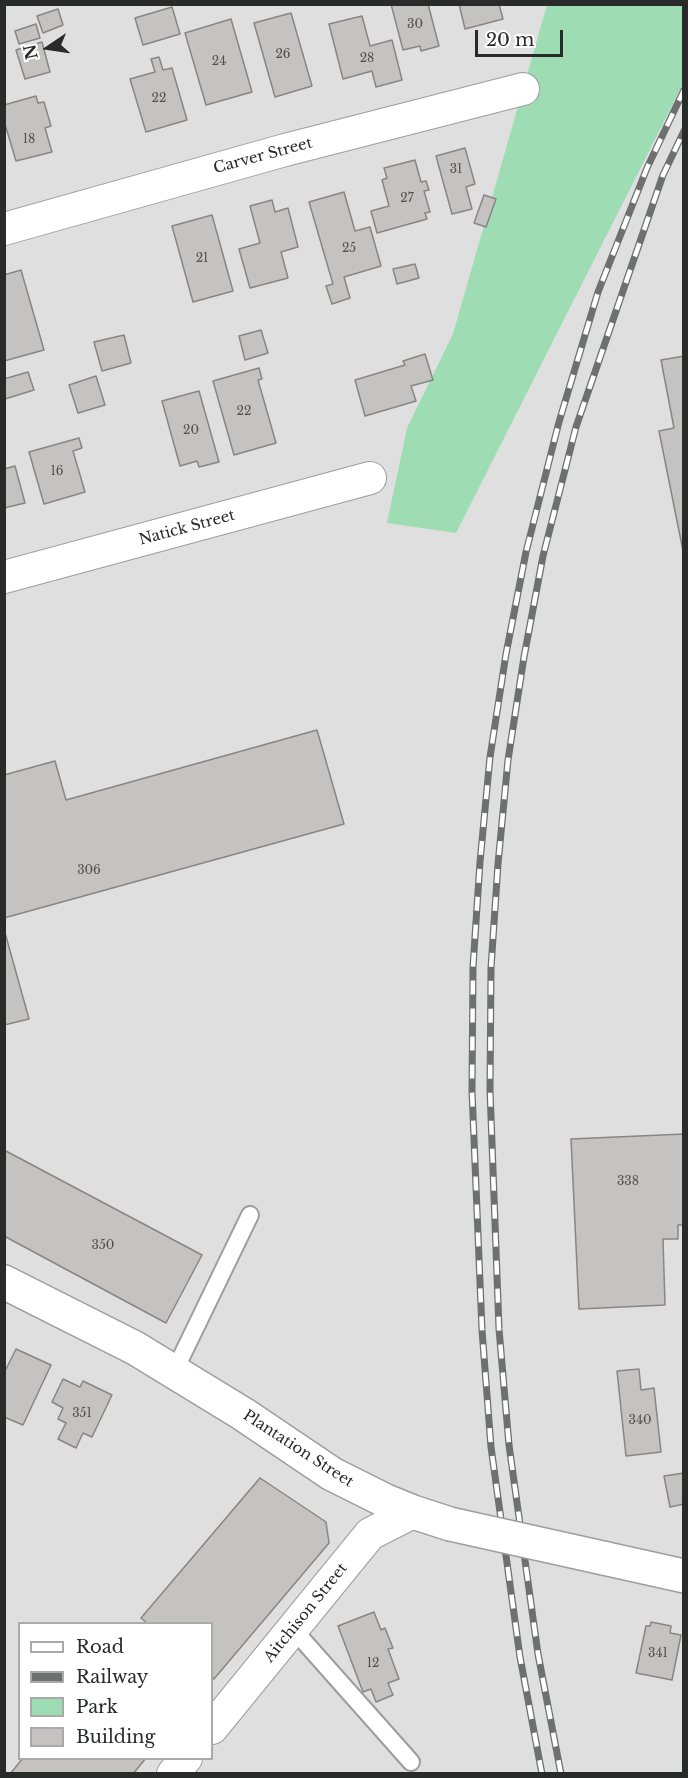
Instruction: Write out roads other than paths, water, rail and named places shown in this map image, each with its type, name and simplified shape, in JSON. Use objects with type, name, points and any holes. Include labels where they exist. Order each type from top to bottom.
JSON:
[{"type":"main road","name":"Plantation Street","points":[[4,1282],[91,1324],[243,1414],[332,1474],[376,1497],[450,1524],[684,1576]]},
{"type":"street","name":"Carver Street","points":[[4,229],[285,150],[523,89]]},
{"type":"street","name":"Natick Street","points":[[4,578],[370,478]]},
{"type":"street","name":"Aitchison Street","points":[[213,1727],[370,1534],[413,1512]]},
{"type":"street","points":[[173,1773],[184,1760]]},
{"type":"lane","points":[[174,1372],[250,1215]]},
{"type":"lane","points":[[293,1629],[411,1762]]},
{"type":"railway","points":[[542,1774],[520,1657],[491,1447],[482,1330],[472,1091],[473,967],[480,862],[490,757],[506,654],[526,552],[559,422],[598,292],[647,168],[684,90]]},
{"type":"railway","points":[[561,1774],[538,1654],[509,1445],[499,1329],[490,1090],[491,968],[498,864],[508,760],[543,556],[576,427],[663,175],[684,131]]}]
